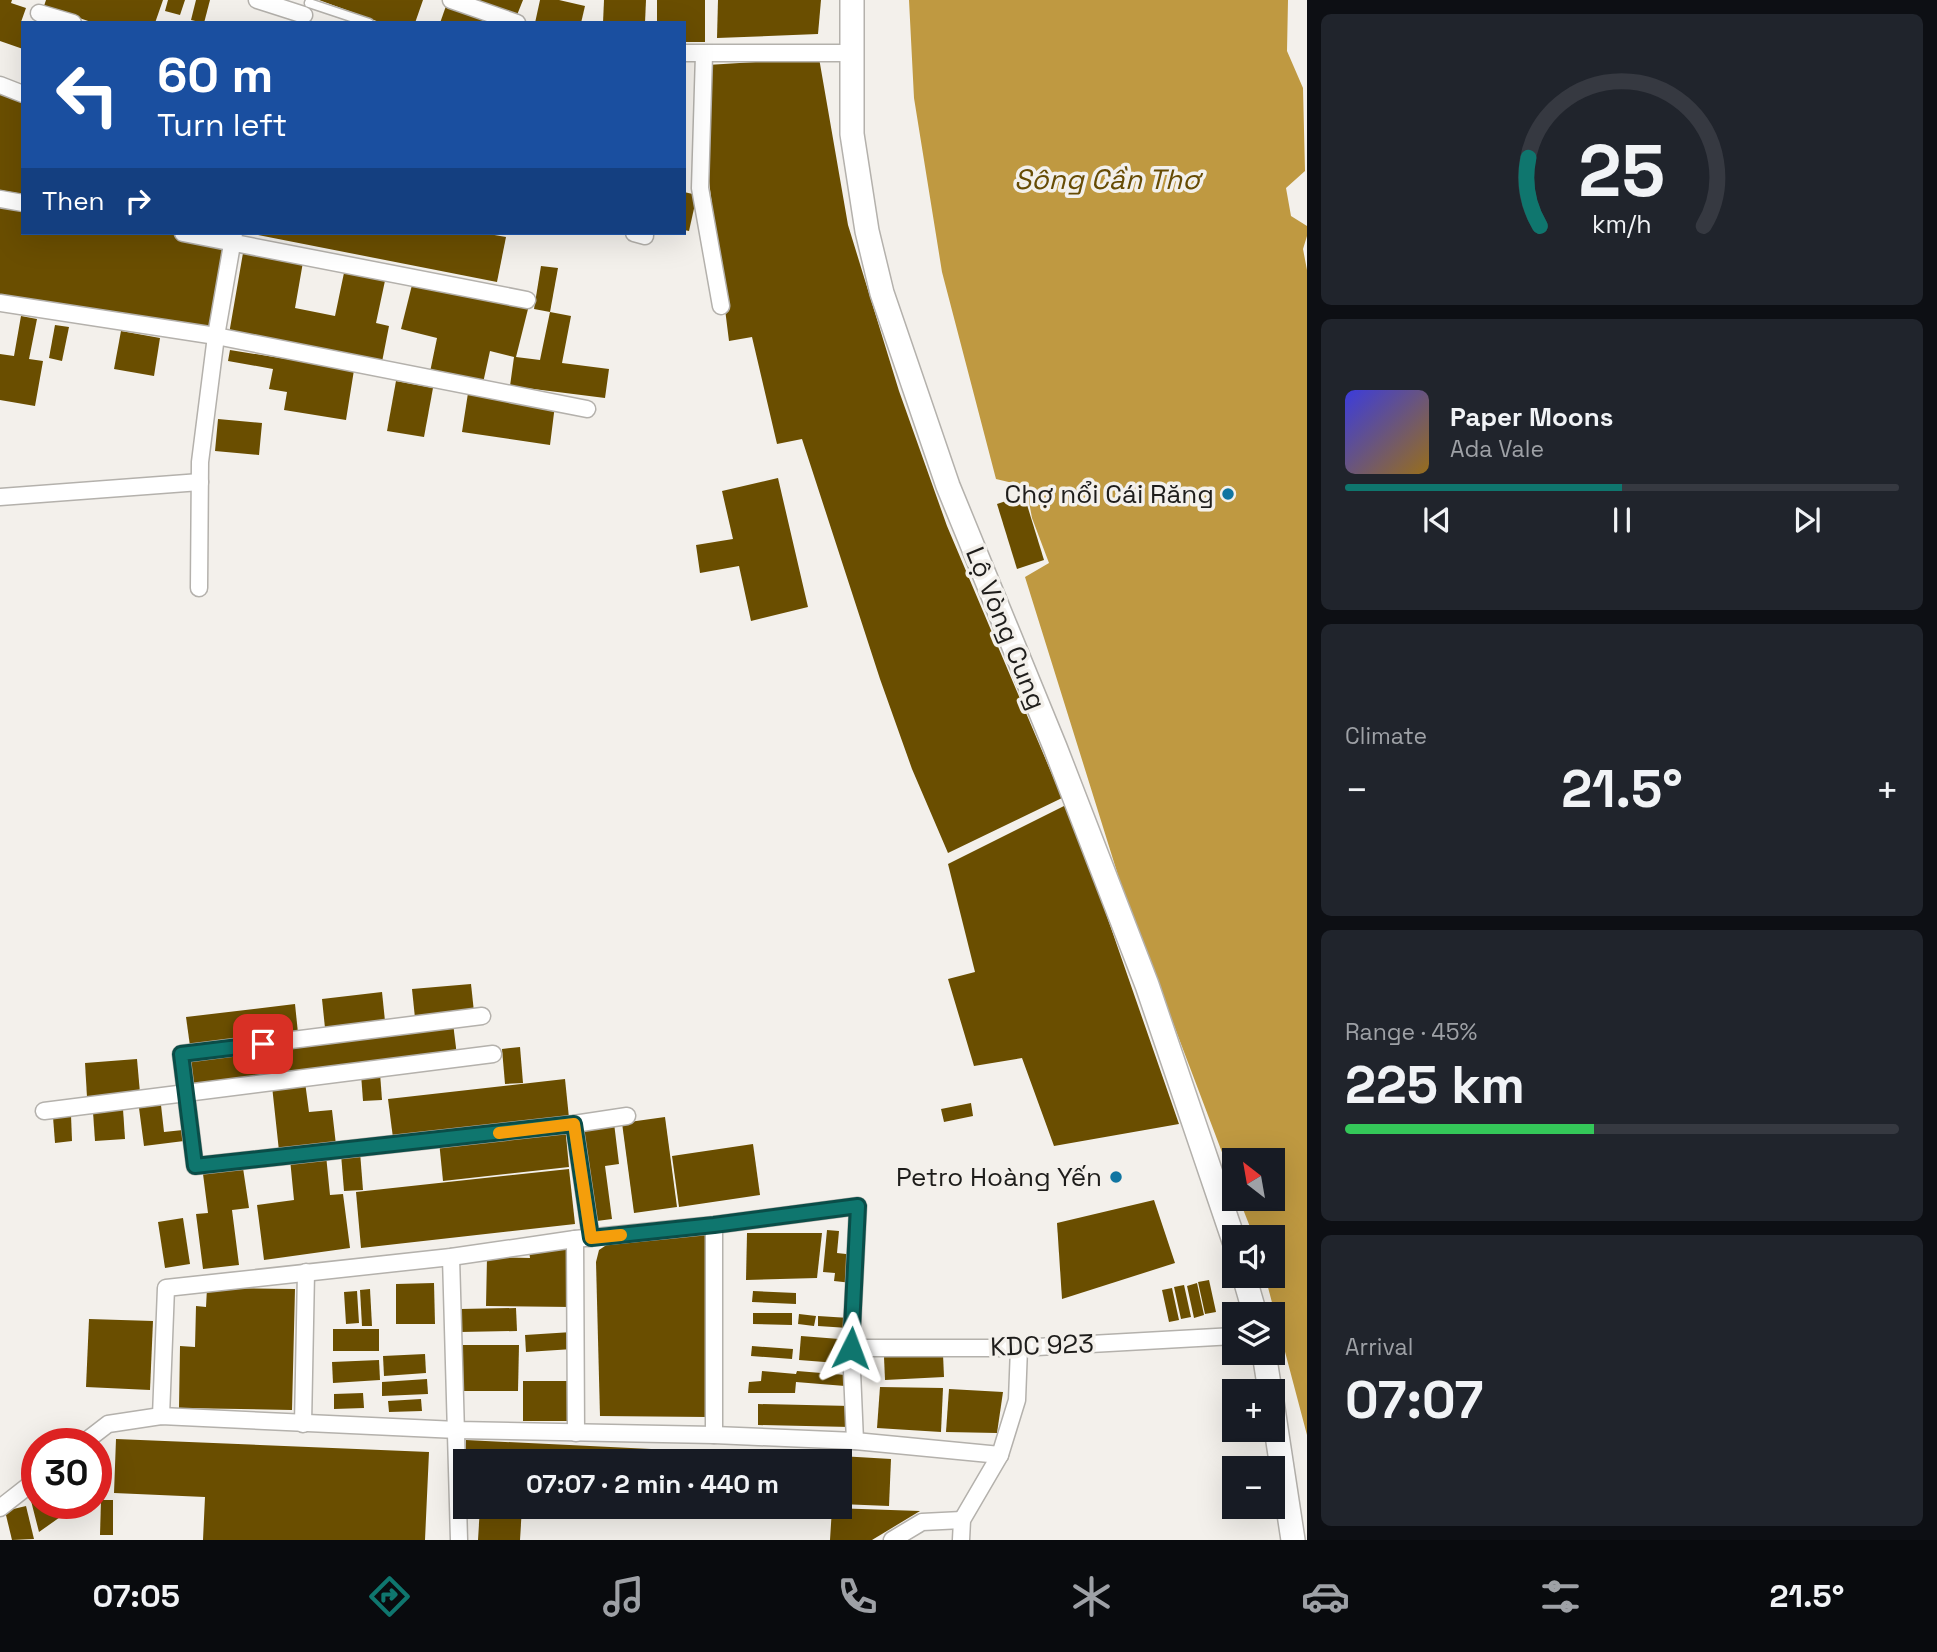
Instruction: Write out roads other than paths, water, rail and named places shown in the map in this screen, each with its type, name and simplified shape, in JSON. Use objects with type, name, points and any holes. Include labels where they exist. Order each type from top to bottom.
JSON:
[{"type":"main road","name":"Lộ Vòng Cung","points":[[852,0],[852,134],[867,230],[894,330],[948,486],[1055,747],[1147,985],[1229,1225]]},
{"type":"main road","points":[[1278,1442],[1293,1540]]},
{"type":"street","points":[[257,0],[306,10]]},
{"type":"street","points":[[451,0],[511,21]]},
{"type":"street","points":[[39,13],[66,21]]},
{"type":"street","points":[[686,52],[851,53]]},
{"type":"street","points":[[704,54],[692,185],[721,306]]},
{"type":"street","points":[[0,85],[21,93]]},
{"type":"street","points":[[0,199],[21,203]]},
{"type":"street","points":[[208,235],[233,237],[527,300]]},
{"type":"street","points":[[199,587],[200,462],[216,336],[233,237]]},
{"type":"street","points":[[0,303],[216,336],[587,409]]},
{"type":"street","points":[[0,497],[200,482]]},
{"type":"street","points":[[482,1016],[181,1054],[195,1166],[626,1116]]},
{"type":"street","points":[[44,1111],[493,1054]]},
{"type":"street","points":[[574,1124],[583,1239],[576,1433]]},
{"type":"street","points":[[161,1416],[166,1288],[451,1257],[858,1206],[851,1348],[855,1441]]},
{"type":"street","points":[[714,1225],[715,1435]]},
{"type":"street","points":[[451,1257],[459,1540]]},
{"type":"street","points":[[303,1424],[306,1272]]},
{"type":"street","name":"KDC 923","points":[[851,1348],[1018,1348],[1222,1337]]},
{"type":"street","points":[[961,1540],[962,1520],[1000,1455],[1017,1400],[1018,1348]]},
{"type":"street","points":[[103,1428],[108,1424],[161,1416],[457,1430],[715,1435],[855,1441],[1000,1455]]},
{"type":"street","points":[[0,1508],[21,1492]]},
{"type":"street","points":[[892,1540],[922,1522],[962,1520]]},
{"type":"lane","points":[[306,10],[359,21]]},
{"type":"water","name":"Sông Cần Thơ","points":[[909,0],[1288,0],[1287,51],[1303,88],[1305,171],[1286,188],[1291,216],[1307,226],[1303,249],[1307,270],[1307,1435],[1285,1352],[1285,1302],[1272,1302],[1268,1288],[1285,1288],[1285,1225],[1249,1225],[1244,1211],[1285,1211],[1285,1148],[1222,1148],[1222,1152],[1122,888],[1025,577],[1049,563],[1032,518],[1026,486],[996,479],[942,272],[914,98]]},
{"type":"place","name":"Chợ nổi Cái Răng","points":[[1228,494]]},
{"type":"place","name":"Petro Hoàng Yến","points":[[1116,1177]]}]
